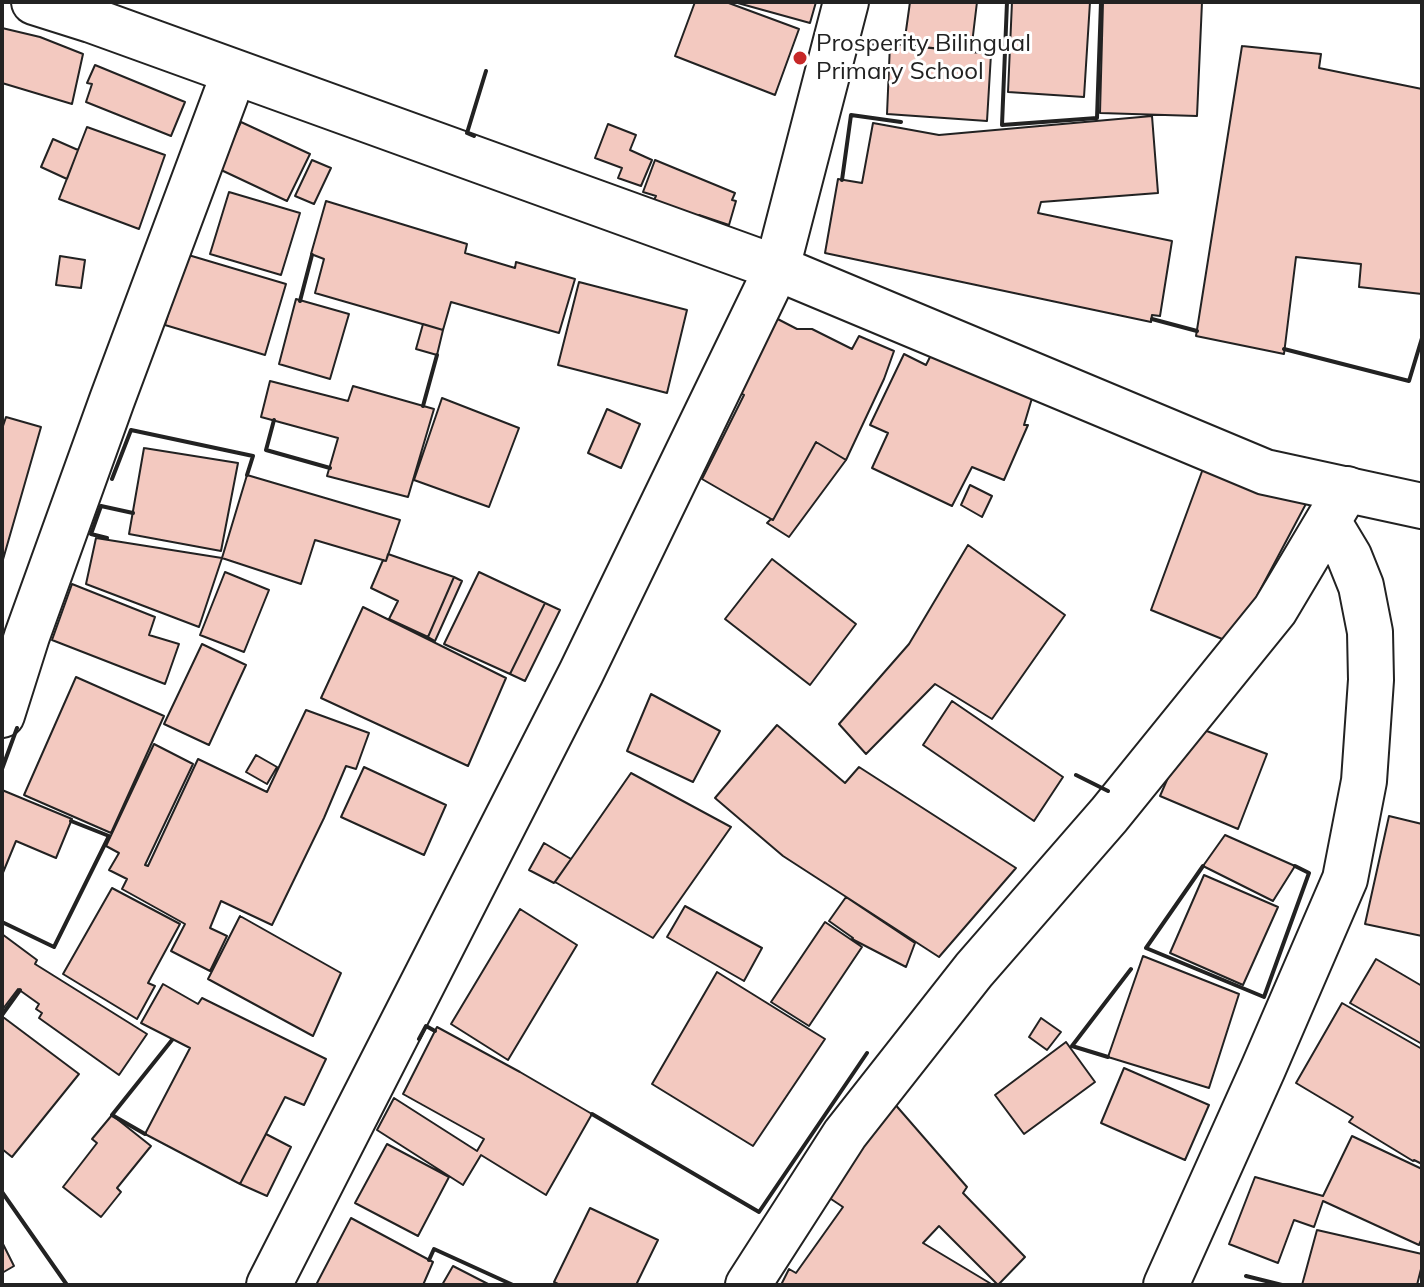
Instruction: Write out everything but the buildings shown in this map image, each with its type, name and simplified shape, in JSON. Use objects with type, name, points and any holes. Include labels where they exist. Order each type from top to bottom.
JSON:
[{"type":"street","points":[[34,2],[777,268],[1338,505],[1422,506]]},
{"type":"street","points":[[269,1285],[581,673],[777,268],[846,2]]},
{"type":"street","points":[[2,715],[101,429],[234,73]]},
{"type":"street","points":[[748,1285],[845,1134],[974,970],[1109,815],[1275,610],[1338,505]]},
{"type":"street","points":[[1166,1285],[1345,879],[1364,781],[1371,680],[1370,632],[1361,586],[1349,556],[1338,505]]},
{"type":"wall","points":[[1007,2],[1002,125],[1097,118],[1101,2]]},
{"type":"wall","points":[[857,43],[890,44]]},
{"type":"wall","points":[[474,136],[467,133],[486,71]]},
{"type":"wall","points":[[842,180],[851,115],[901,122]]},
{"type":"wall","points":[[300,301],[312,255]]},
{"type":"wall","points":[[1152,319],[1197,331]]},
{"type":"wall","points":[[1284,349],[1409,381],[1422,338]]},
{"type":"wall","points":[[423,406],[437,355]]},
{"type":"wall","points":[[274,420],[266,450],[330,468]]},
{"type":"wall","points":[[112,479],[131,430],[253,456],[247,475]]},
{"type":"wall","points":[[107,538],[91,534],[101,506],[133,513]]},
{"type":"wall","points":[[2,769],[17,728]]},
{"type":"wall","points":[[1076,775],[1108,791]]},
{"type":"wall","points":[[2,922],[54,947],[109,836],[71,821]]},
{"type":"wall","points":[[1203,866],[1146,948],[1264,997],[1309,873],[1295,866]]},
{"type":"wall","points":[[1108,1057],[1072,1046],[1131,969]]},
{"type":"wall","points":[[2,1015],[20,990]]},
{"type":"wall","points":[[419,1039],[426,1026],[435,1031]]},
{"type":"wall","points":[[145,1134],[112,1115],[172,1040]]},
{"type":"wall","points":[[592,1114],[759,1212],[867,1053]]},
{"type":"wall","points":[[2,1192],[67,1285]]},
{"type":"wall","points":[[429,1260],[434,1249],[513,1285]]},
{"type":"wall","points":[[1246,1276],[1282,1285]]},
{"type":"place","name":"Prosperity Bilingual Primary School","points":[[800,58]]}]
